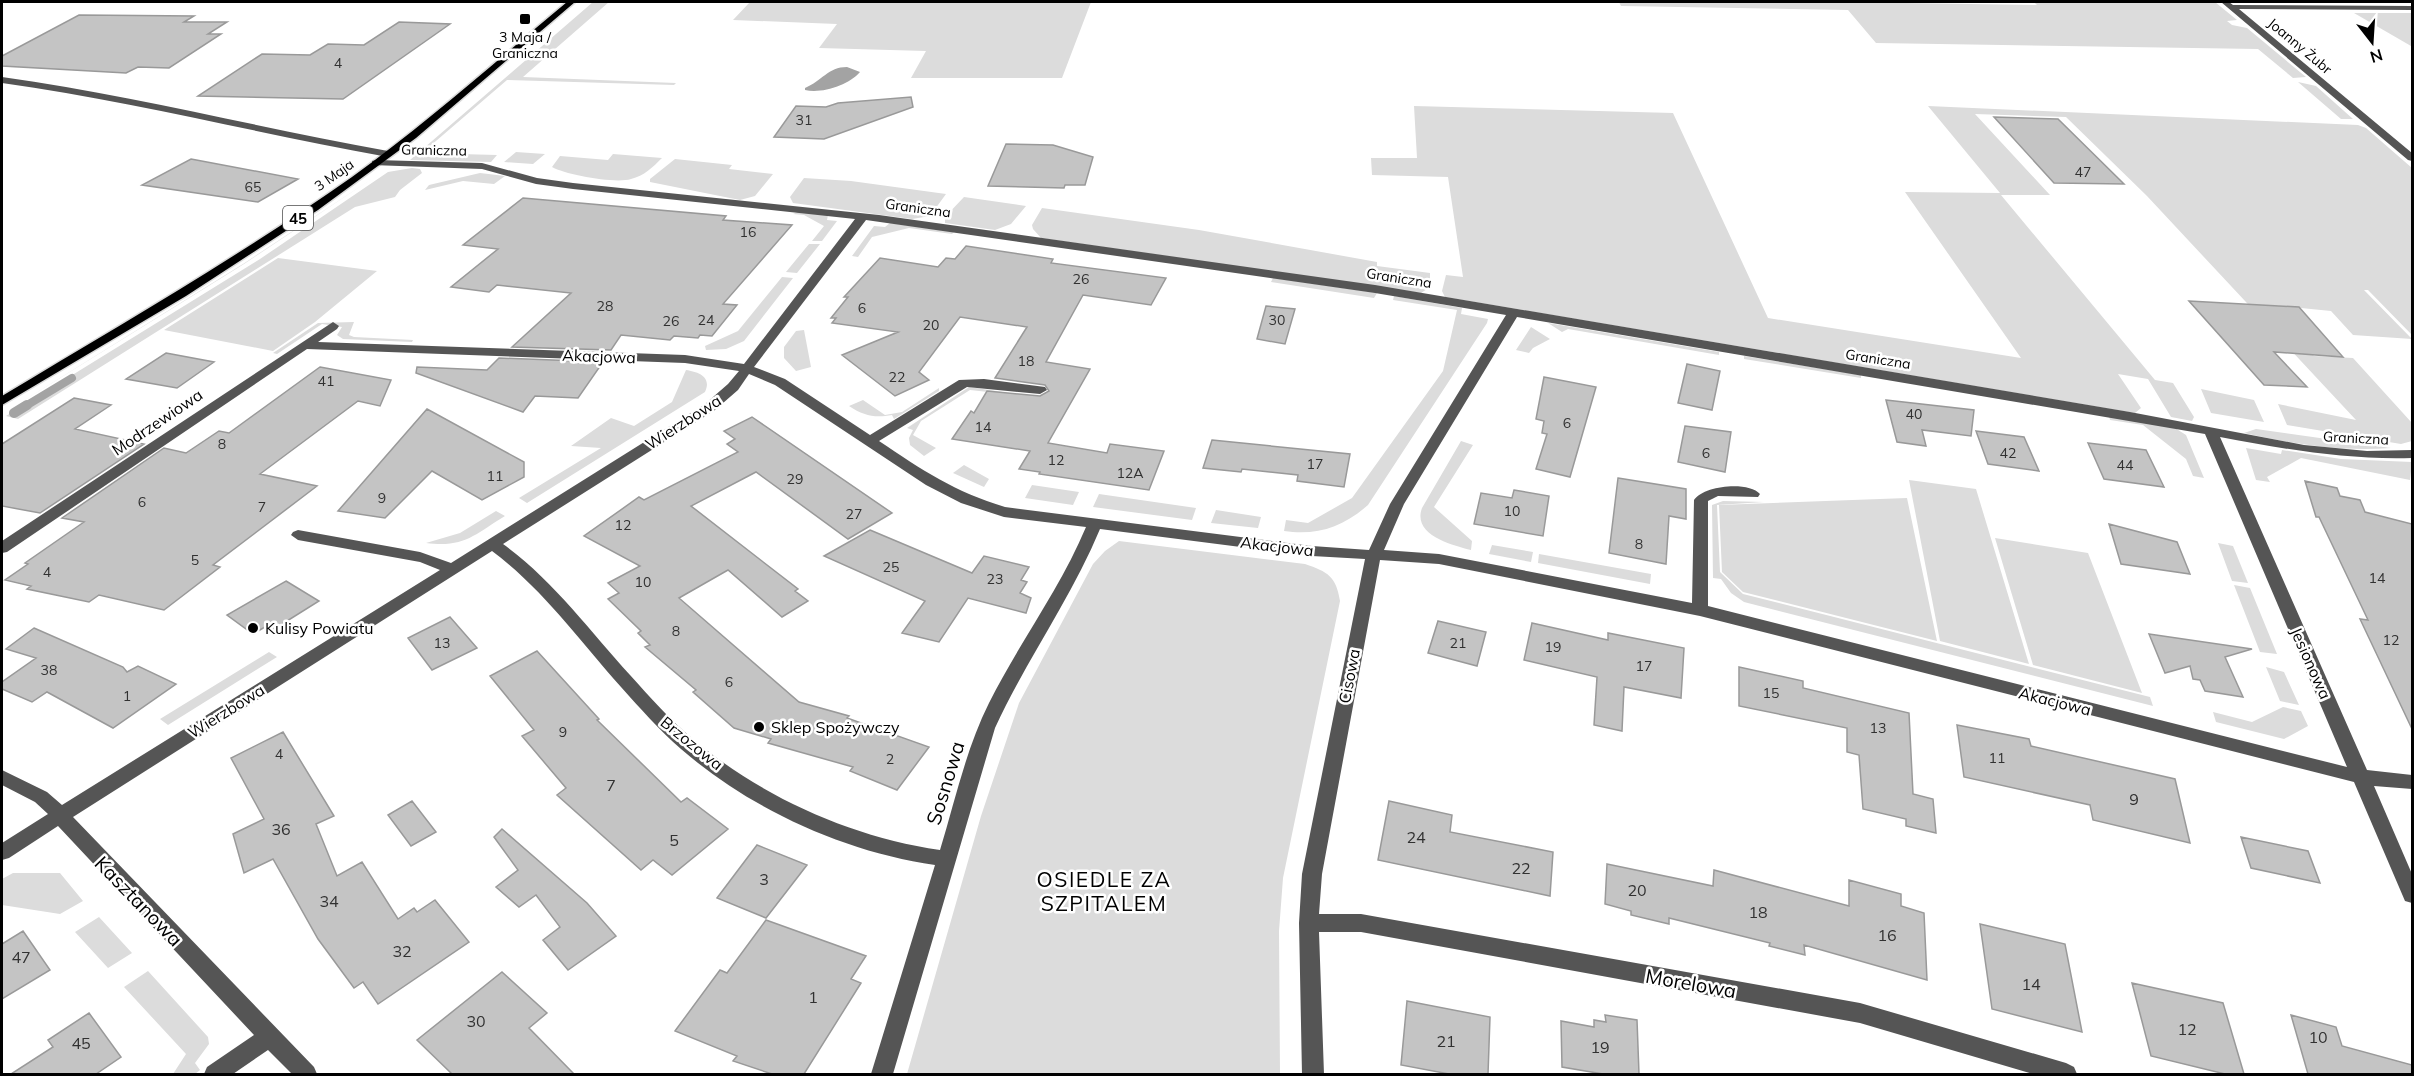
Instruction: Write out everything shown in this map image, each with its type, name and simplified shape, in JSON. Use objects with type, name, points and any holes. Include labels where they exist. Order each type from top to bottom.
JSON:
[{"type":"main road","name":"3 Maja","points":[[2,401],[251,249],[376,163],[571,2]]},
{"type":"street","points":[[2228,4],[2412,8]]},
{"type":"street","name":"Joanny Żubr","points":[[2228,4],[2412,158]]},
{"type":"street","name":"Graniczna","points":[[2,80],[81,91],[293,137],[388,154]]},
{"type":"street","name":"Graniczna","points":[[376,163],[482,166],[536,181],[863,216],[1375,289],[2337,453],[2412,454]]},
{"type":"street","name":"Wierzbowa","points":[[2,852],[710,407],[726,395],[747,369],[863,216]]},
{"type":"street","name":"Cisowa","points":[[1313,1074],[1309,923],[1313,864],[1364,595],[1374,555],[1397,504],[1513,314]]},
{"type":"street","name":"Modrzewiowa","points":[[2,548],[333,326]]},
{"type":"street","name":"Akacjowa","points":[[306,345],[706,360],[747,369],[780,382],[931,482],[966,500],[1004,512],[1312,551],[1439,559],[1700,610],[2281,759],[2360,776],[2412,782]]},
{"type":"street","points":[[870,441],[964,383],[984,383],[1040,390]]},
{"type":"street","name":"Jesionowa","points":[[2210,431],[2412,895]]},
{"type":"street","points":[[1700,610],[1701,500],[1704,495],[1711,493],[1753,494]]},
{"type":"street","name":"Sosnowa","points":[[882,1074],[983,736],[996,704],[1077,565],[1095,524]]},
{"type":"street","points":[[298,535],[420,557],[438,562],[450,569]]},
{"type":"street","name":"Brzozowa","points":[[492,543],[524,567],[662,721],[694,748],[753,790],[789,810],[862,840],[917,857],[946,859]]},
{"type":"street","name":"Kasztanowa","points":[[2,777],[41,797],[306,1074]]},
{"type":"street","name":"Morelowa","points":[[1309,923],[1360,924],[1860,1013],[2066,1074]]},
{"type":"street","points":[[215,1074],[270,1036]]},
{"type":"shaded area","points":[[593,2],[609,2],[523,77],[676,83],[674,85],[507,80],[422,153],[497,155],[491,162],[410,160]]},
{"type":"shaded area","points":[[750,2],[1091,2],[1062,78],[911,78],[926,51],[819,48],[837,24],[733,20]]},
{"type":"shaded area","points":[[1619,2],[2037,5],[2034,2],[2215,2],[2237,20],[2227,21],[2232,25],[2247,28],[2306,77],[2293,78],[2258,49],[1876,43],[1848,10],[1621,6]]},
{"type":"shaded area","points":[[2354,13],[2412,13],[2412,46],[2411,46]]},
{"type":"shaded area","points":[[847,67],[860,72],[849,81],[835,87],[819,91],[805,90],[835,69]]},
{"type":"shaded area","points":[[2298,82],[2316,86],[2353,119],[2341,119]]},
{"type":"shaded area","points":[[1414,106],[1673,113],[1768,318],[2021,358],[1905,192],[2000,193],[1928,106],[2358,125],[2366,128],[2412,168],[2412,335],[2368,290],[2364,290],[2412,339],[2353,335],[2331,311],[2270,305],[2314,356],[2353,358],[2412,423],[2412,441],[2401,444],[2287,425],[2278,404],[2356,420],[2147,196],[2066,117],[1975,114],[2050,195],[2001,195],[2155,380],[2173,383],[2194,417],[2192,421],[2171,417],[2148,379],[2118,374],[2141,408],[2135,413],[1445,297],[1442,291],[1446,275],[1463,277],[1448,177],[1372,175],[1371,158],[1417,158]]},
{"type":"shaded area","points":[[516,152],[545,154],[533,164],[504,162]]},
{"type":"shaded area","points":[[613,154],[662,158],[652,168],[636,178],[624,180],[591,178],[552,167],[560,156],[608,160]]},
{"type":"shaded area","points":[[675,159],[732,165],[729,169],[773,174],[755,196],[740,200],[650,182],[650,179]]},
{"type":"shaded area","points":[[420,169],[422,173],[400,190],[395,197],[355,207],[18,419],[6,416],[260,259],[388,172]]},
{"type":"shaded area","points":[[480,173],[505,176],[494,184],[463,181],[425,190],[429,185]]},
{"type":"shaded area","points":[[376,176],[244,264],[2,414],[243,264]]},
{"type":"shaded area","points":[[804,178],[851,181],[946,194],[930,216],[912,219],[793,203],[790,197]]},
{"type":"shaded area","points":[[964,197],[1026,206],[1011,224],[995,230],[945,223],[945,217]]},
{"type":"shaded area","points":[[1042,208],[1199,230],[1377,262],[1377,266],[1430,273],[1430,287],[1421,293],[1041,238],[1032,225]]},
{"type":"shaded area","points":[[798,212],[828,215],[827,220],[837,221],[822,241],[812,241],[824,226],[804,215],[793,214]]},
{"type":"shaded area","points":[[890,223],[954,232],[952,234],[909,228],[872,237],[858,257],[852,256],[874,226],[885,227]]},
{"type":"shaded area","points":[[809,244],[820,244],[797,273],[786,272]]},
{"type":"shaded area","points":[[278,258],[377,271],[315,322],[273,351],[164,330]]},
{"type":"shaded area","points":[[782,277],[793,278],[744,341],[726,349],[706,350],[705,346],[738,331]]},
{"type":"shaded area","points":[[1273,278],[1377,293],[1374,298],[1271,282]]},
{"type":"shaded area","points":[[1394,296],[1462,308],[1461,314],[1488,319],[1487,323],[1368,505],[1349,519],[1329,528],[1308,532],[1284,531],[1286,520],[1308,523],[1352,498],[1443,371],[1457,310],[1393,300]]},
{"type":"shaded area","points":[[354,322],[349,335],[354,337],[413,340],[412,342],[343,339],[337,335],[342,327],[322,324],[277,354],[273,353],[318,323]]},
{"type":"shaded area","points":[[1548,323],[1719,352],[1719,355],[1568,329],[1562,332]]},
{"type":"shaded area","points":[[1531,327],[1550,339],[1533,348],[1529,353],[1516,350]]},
{"type":"shaded area","points":[[804,330],[811,367],[796,371],[784,358],[784,347],[796,331]]},
{"type":"shaded area","points":[[1744,356],[1861,375],[1861,378],[1744,359]]},
{"type":"shaded area","points":[[686,370],[703,376],[707,383],[705,392],[527,503],[519,498],[601,448],[571,446],[611,418],[634,426],[672,402]]},
{"type":"shaded area","points":[[969,387],[1044,398],[970,390],[921,421],[913,435],[936,448],[924,456],[910,445],[909,438],[913,430],[907,428]]},
{"type":"shaded area","points":[[939,388],[939,391],[894,419],[892,415],[875,416],[865,414],[849,406],[863,400],[885,415],[902,412]]},
{"type":"shaded area","points":[[2201,389],[2254,400],[2264,422],[2211,413]]},
{"type":"shaded area","points":[[2109,416],[2175,428],[2186,435],[2204,478],[2193,476],[2186,459],[2143,425],[2110,420]]},
{"type":"shaded area","points":[[2256,429],[2391,448],[2353,449],[2316,446],[2244,433]]},
{"type":"shaded area","points":[[1461,441],[1473,445],[1434,507],[1472,541],[1471,550],[1445,542],[1428,532],[1420,517],[1422,508]]},
{"type":"shaded area","points":[[2246,448],[2281,454],[2282,450],[2341,459],[2412,462],[2410,480],[2301,458],[2267,477],[2270,482],[2256,480]]},
{"type":"shaded area","points":[[964,465],[989,479],[984,487],[953,473]]},
{"type":"shaded area","points":[[1909,480],[1976,489],[2029,664],[1940,641]]},
{"type":"shaded area","points":[[1032,485],[1079,492],[1073,505],[1025,498]]},
{"type":"shaded area","points":[[1099,494],[1196,508],[1192,520],[1093,507]]},
{"type":"shaded area","points":[[1907,498],[1937,641],[1743,592],[1722,572],[1719,505]]},
{"type":"shaded area","points":[[1723,501],[1764,502],[1717,505],[1720,572],[1743,594],[2150,697],[2153,706],[1744,602],[1731,593],[1721,579],[1713,578],[1712,505]]},
{"type":"shaded area","points":[[1216,510],[1261,517],[1258,528],[1211,523]]},
{"type":"shaded area","points":[[496,511],[505,516],[460,542],[426,543],[460,533]]},
{"type":"shaded area","points":[[1995,538],[2088,553],[2142,693],[2033,665]]},
{"type":"shaded area","points":[[1119,541],[1305,564],[1330,576],[1336,586],[1340,601],[1283,878],[1279,931],[1280,1074],[907,1074],[981,816],[1019,703],[1093,564]]},
{"type":"shaded area","points":[[2218,543],[2233,546],[2248,583],[2232,581]]},
{"type":"shaded area","points":[[1492,545],[1533,552],[1531,562],[1489,554]]},
{"type":"shaded area","points":[[1539,554],[1651,574],[1650,584],[1538,563]]},
{"type":"shaded area","points":[[2234,585],[2250,588],[2277,654],[2260,652]]},
{"type":"shaded area","points":[[269,652],[277,657],[168,725],[160,719]]},
{"type":"shaded area","points":[[2266,667],[2284,672],[2299,705],[2280,701]]},
{"type":"shaded area","points":[[2283,707],[2301,711],[2308,726],[2284,739],[2216,722],[2213,712],[2252,722]]},
{"type":"shaded area","points":[[13,873],[60,873],[83,901],[60,914],[2,905],[2,879]]},
{"type":"shaded area","points":[[99,917],[132,953],[108,968],[75,932]]},
{"type":"shaded area","points":[[148,971],[208,1037],[209,1044],[195,1063],[200,1070],[195,1074],[173,1074],[186,1054],[124,987]]},
{"type":"building","points":[[79,15],[194,16],[184,22],[227,22],[208,34],[221,34],[169,68],[138,67],[126,73],[2,66],[2,56]]},
{"type":"building","points":[[399,22],[450,24],[343,99],[198,96],[262,54],[310,55],[328,44],[364,45]]},
{"type":"building","points":[[911,97],[913,107],[824,139],[774,137],[796,106],[826,107],[838,103]]},
{"type":"building","points":[[1994,117],[2058,119],[2124,184],[2054,183]]},
{"type":"building","points":[[1006,144],[1053,145],[1093,157],[1085,185],[1065,185],[1064,188],[988,186]]},
{"type":"building","points":[[191,159],[298,179],[258,202],[142,185]]},
{"type":"building","points":[[523,198],[726,216],[723,220],[792,225],[723,304],[737,305],[712,336],[700,335],[698,338],[674,336],[670,340],[621,335],[611,350],[512,347],[571,293],[497,285],[489,292],[451,287],[498,249],[463,245]]},
{"type":"building","points":[[966,246],[1053,259],[1051,263],[1166,278],[1151,305],[1083,295],[1046,362],[1090,369],[1048,443],[1107,453],[1110,444],[1164,451],[1149,490],[1019,469],[1030,451],[952,439],[971,411],[974,413],[987,391],[1040,396],[1049,391],[1045,385],[995,378],[1027,327],[960,317],[919,372],[929,380],[895,396],[842,355],[898,332],[832,323],[836,318],[831,318],[848,297],[844,297],[880,258],[938,267],[946,258],[955,259]]},
{"type":"building","points":[[2189,301],[2299,307],[2343,357],[2274,352],[2307,387],[2264,385]]},
{"type":"building","points":[[1266,306],[1295,309],[1285,344],[1257,339]]},
{"type":"building","points":[[166,353],[214,362],[177,388],[126,379]]},
{"type":"building","points":[[499,358],[603,362],[578,398],[535,396],[523,412],[416,373],[417,367],[487,370]]},
{"type":"building","points":[[1687,364],[1720,371],[1712,410],[1678,403]]},
{"type":"building","points":[[320,367],[391,380],[380,406],[358,401],[260,474],[317,486],[213,565],[220,567],[164,610],[99,595],[89,602],[27,589],[31,586],[5,580],[28,564],[25,563],[84,522],[62,518],[164,448],[186,453],[219,431],[229,433]]},
{"type":"building","points":[[1544,377],[1596,387],[1570,477],[1536,469],[1547,434],[1542,433],[1544,421],[1536,419]]},
{"type":"building","points":[[74,398],[111,405],[75,429],[144,444],[40,513],[2,506],[2,444]]},
{"type":"building","points":[[1886,400],[1974,410],[1971,436],[1922,430],[1926,446],[1897,442]]},
{"type":"building","points":[[427,409],[524,462],[524,477],[482,500],[432,471],[385,518],[338,511]]},
{"type":"building","points":[[752,417],[892,513],[848,539],[756,472],[691,506],[798,589],[795,591],[808,601],[782,617],[728,570],[679,598],[799,702],[849,716],[847,718],[929,747],[897,790],[850,771],[853,767],[768,743],[771,739],[734,728],[693,692],[696,690],[645,647],[650,645],[638,633],[641,631],[608,599],[619,593],[608,583],[640,566],[584,536],[639,497],[644,500],[738,452],[727,444],[735,439],[724,431]]},
{"type":"building","points":[[1685,426],[1731,432],[1725,472],[1678,462]]},
{"type":"building","points":[[1976,431],[2024,437],[2039,471],[1988,464]]},
{"type":"building","points":[[1212,440],[1350,454],[1344,487],[1297,481],[1298,475],[1242,469],[1241,472],[1203,468]]},
{"type":"building","points":[[2088,443],[2146,450],[2164,487],[2104,479]]},
{"type":"building","points":[[1618,478],[1686,489],[1686,519],[1669,516],[1666,564],[1609,553]]},
{"type":"building","points":[[2305,481],[2337,488],[2340,496],[2360,500],[2365,512],[2412,524],[2412,729],[2360,619],[2368,620],[2319,517],[2316,517]]},
{"type":"building","points":[[1514,490],[1549,496],[1543,536],[1474,524],[1481,493],[1512,498]]},
{"type":"building","points":[[2109,524],[2177,542],[2190,574],[2121,564]]},
{"type":"building","points":[[870,530],[972,573],[984,556],[1029,567],[1021,580],[1027,582],[1020,593],[1031,598],[1026,613],[968,598],[939,642],[902,633],[925,601],[824,556]]},
{"type":"building","points":[[286,581],[319,601],[271,631],[265,627],[253,634],[227,615]]},
{"type":"building","points":[[450,617],[477,648],[432,670],[408,638]]},
{"type":"building","points":[[1438,621],[1486,632],[1477,666],[1428,653]]},
{"type":"building","points":[[1532,623],[1608,640],[1608,633],[1684,648],[1681,698],[1624,687],[1622,731],[1594,725],[1597,677],[1524,660]]},
{"type":"building","points":[[34,628],[123,667],[127,672],[138,666],[176,684],[113,728],[47,692],[32,702],[2,689],[2,682],[36,658],[6,649]]},
{"type":"building","points":[[2149,634],[2252,649],[2225,657],[2243,697],[2205,691],[2200,680],[2193,679],[2190,666],[2165,673]]},
{"type":"building","points":[[537,651],[599,719],[597,720],[681,802],[687,798],[728,829],[672,875],[653,860],[641,870],[557,795],[566,788],[522,736],[534,730],[490,676]]},
{"type":"building","points":[[1739,667],[1803,681],[1803,688],[1909,713],[1913,794],[1933,799],[1936,833],[1906,826],[1906,819],[1863,809],[1859,755],[1847,752],[1847,728],[1739,706]]},
{"type":"building","points":[[1957,725],[2029,739],[2031,746],[2175,779],[2190,843],[2093,820],[2090,805],[1964,777]]},
{"type":"building","points":[[283,732],[334,816],[316,824],[337,876],[362,862],[398,919],[414,908],[417,912],[435,900],[469,942],[378,1004],[363,982],[354,988],[318,939],[273,859],[244,873],[233,834],[264,819],[231,758]]},
{"type":"building","points":[[412,801],[436,832],[411,846],[388,815]]},
{"type":"building","points":[[1389,801],[1452,815],[1450,832],[1553,852],[1550,896],[1378,860]]},
{"type":"building","points":[[502,829],[587,903],[616,936],[568,970],[543,940],[560,927],[536,895],[519,907],[496,887],[518,870],[494,837]]},
{"type":"building","points":[[2241,837],[2308,851],[2320,883],[2251,868]]},
{"type":"building","points":[[757,845],[807,865],[766,918],[717,898]]},
{"type":"building","points":[[1607,864],[1713,886],[1714,870],[1849,906],[1849,880],[1901,894],[1901,906],[1924,913],[1927,980],[1804,945],[1805,955],[1769,946],[1770,943],[1669,918],[1669,924],[1631,915],[1631,911],[1605,904]]},
{"type":"building","points":[[766,920],[866,956],[851,979],[861,983],[804,1074],[772,1074],[733,1061],[737,1056],[675,1031],[720,970],[727,973]]},
{"type":"building","points":[[1980,924],[2065,944],[2082,1032],[1992,1009]]},
{"type":"building","points":[[23,931],[50,970],[2,999],[2,944]]},
{"type":"building","points":[[502,972],[547,1013],[529,1028],[574,1074],[452,1074],[417,1040]]},
{"type":"building","points":[[2132,983],[2223,1003],[2244,1074],[2225,1074],[2151,1056]]},
{"type":"building","points":[[1407,1001],[1490,1017],[1488,1074],[1449,1074],[1401,1065]]},
{"type":"building","points":[[89,1013],[121,1057],[96,1074],[11,1074],[53,1047],[48,1040]]},
{"type":"building","points":[[1605,1015],[1637,1020],[1639,1074],[1603,1074],[1562,1067],[1561,1021],[1594,1027],[1594,1020],[1606,1022]]},
{"type":"building","points":[[2291,1015],[2336,1027],[2342,1046],[2412,1065],[2412,1074],[2308,1074]]},
{"type":"waterway","points":[[24,407],[72,378]]},
{"type":"waterway","points":[[14,413],[27,405]]},
{"type":"place","name":"3 Maja / Graniczna","points":[[525,19]]},
{"type":"place","name":"Kulisy Powiatu","points":[[253,628]]},
{"type":"place","name":"Sklep Spożywczy","points":[[759,727]]},
{"type":"district","name":"OSIEDLE ZA SZPITALEM","points":[[1104,891]]}]
